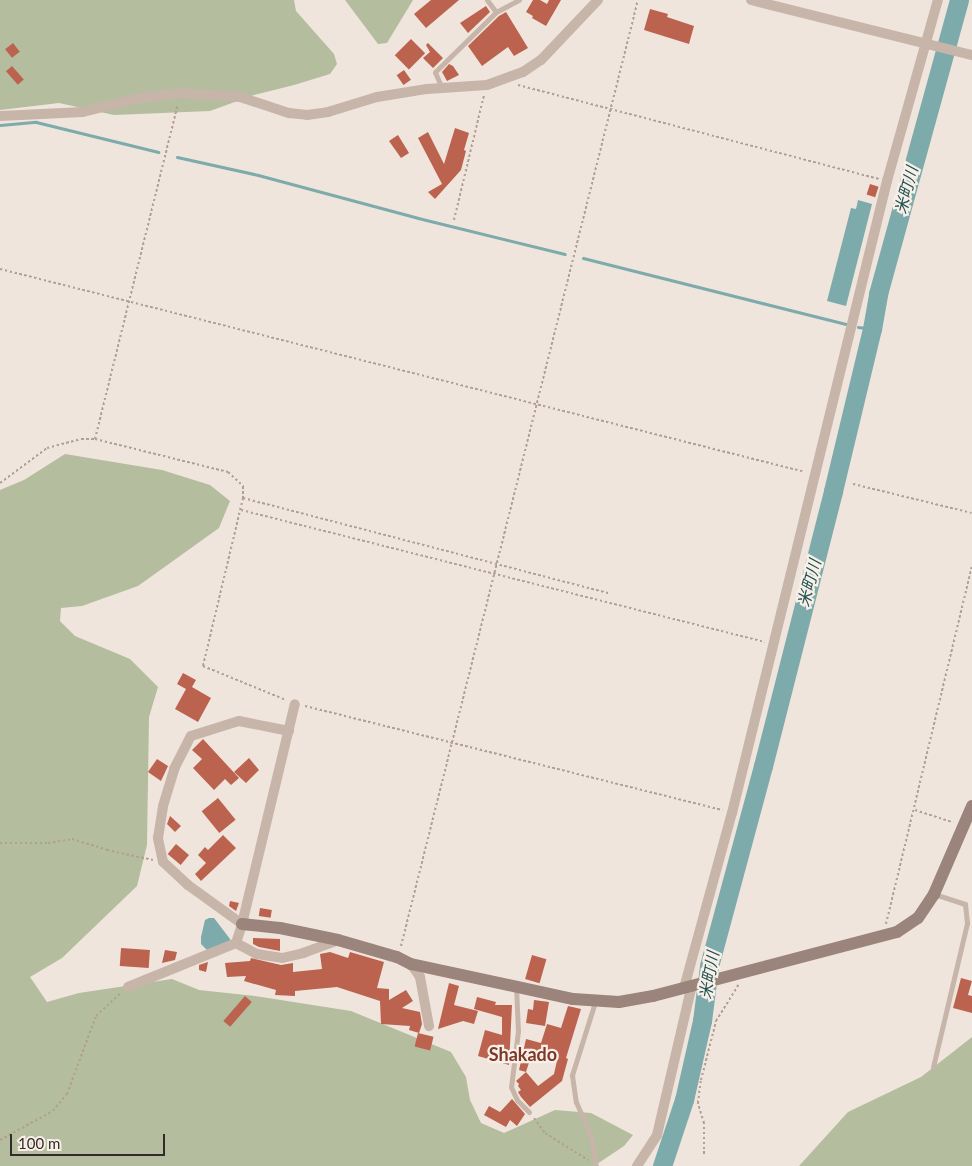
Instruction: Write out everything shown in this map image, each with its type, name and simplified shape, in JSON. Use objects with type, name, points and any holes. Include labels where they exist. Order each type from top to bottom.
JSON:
[{"type":"street","points":[[751,0],[972,56]]},
{"type":"street","points":[[637,1166],[657,1135],[690,986],[813,475],[887,181],[929,44],[938,0]]},
{"type":"street","points":[[0,116],[82,112],[135,99],[180,93],[240,97],[289,113],[307,115],[328,112],[378,97],[442,88],[487,85],[523,72],[541,60],[594,1]]},
{"type":"street","points":[[236,943],[295,704]]},
{"type":"street","points":[[289,731],[239,721],[191,736],[174,769],[163,806],[158,838],[163,862],[188,885],[242,924],[280,928],[338,940],[397,957],[411,964],[595,1002],[619,1002],[690,986],[897,932],[918,918],[934,894],[972,806]]},
{"type":"street","points":[[128,987],[236,943],[257,954],[282,958],[303,953],[338,940]]},
{"type":"street","points":[[411,964],[420,977],[429,1026]]},
{"type":"lane","points":[[486,0],[496,12]]},
{"type":"lane","points":[[442,88],[435,72],[496,12],[519,0]]},
{"type":"lane","points":[[933,1067],[967,923],[965,904],[934,894]]},
{"type":"lane","points":[[516,986],[518,1031],[512,1087],[517,1100],[529,1112]]},
{"type":"lane","points":[[595,1002],[572,1075],[576,1102],[591,1135],[596,1165]]},
{"type":"path","points":[[397,957],[638,0]]},
{"type":"path","points":[[501,81],[887,181]]},
{"type":"path","points":[[454,220],[487,85]]},
{"type":"path","points":[[96,439],[180,93]]},
{"type":"path","points":[[0,269],[813,475]]},
{"type":"path","points":[[0,483],[47,448],[82,439],[96,439],[228,472],[243,486],[243,498],[203,666],[295,704],[732,812]]},
{"type":"path","points":[[853,484],[972,513]]},
{"type":"path","points":[[243,498],[609,593]]},
{"type":"path","points":[[241,510],[772,644]]},
{"type":"path","points":[[883,936],[915,810],[972,565]]},
{"type":"path","points":[[915,810],[964,825]]},
{"type":"path","points":[[0,843],[48,842],[72,839],[107,850],[163,862]]},
{"type":"path","points":[[704,1154],[704,1123],[698,1103],[701,1080],[716,1020],[746,971]]},
{"type":"path","points":[[0,1140],[53,1111],[67,1094],[96,1016],[128,987]]},
{"type":"path","points":[[529,1112],[545,1133],[596,1165]]},
{"type":"green space","points":[[0,0],[294,0],[296,11],[334,54],[337,64],[330,74],[254,95],[210,111],[114,115],[59,103],[0,110]]},
{"type":"green space","points":[[345,0],[413,0],[387,43],[378,44]]},
{"type":"green space","points":[[65,454],[162,470],[210,485],[230,501],[219,528],[138,586],[82,606],[61,608],[60,621],[75,636],[130,659],[158,687],[149,717],[147,845],[137,886],[62,958],[30,977],[47,1002],[79,993],[172,979],[199,990],[255,996],[351,1011],[451,1052],[466,1077],[470,1100],[481,1123],[504,1133],[555,1110],[591,1113],[633,1135],[624,1146],[594,1166],[0,1166],[0,490],[24,480]]},
{"type":"green space","points":[[972,1037],[972,1166],[799,1166],[848,1112],[921,1077]]},
{"type":"water","points":[[858,200],[872,204],[846,306],[827,301],[851,208],[856,209]]},
{"type":"water","points":[[214,918],[230,939],[230,942],[207,950],[201,944],[201,937],[205,920]]},
{"type":"building","points":[[431,0],[459,0],[426,28],[414,14]]},
{"type":"building","points":[[533,0],[540,0],[547,4],[549,0],[561,0],[546,26],[526,12]]},
{"type":"building","points":[[486,6],[490,12],[468,33],[460,23]]},
{"type":"building","points":[[650,9],[668,14],[667,17],[694,26],[689,44],[644,30]]},
{"type":"building","points":[[506,12],[528,48],[514,56],[508,47],[482,66],[468,46],[499,16]]},
{"type":"building","points":[[411,39],[425,53],[409,69],[395,55]]},
{"type":"building","points":[[13,43],[20,52],[12,58],[5,49]]},
{"type":"building","points":[[428,43],[443,58],[433,68],[423,58],[430,52],[426,45]]},
{"type":"building","points":[[449,64],[453,66],[459,75],[447,81],[442,72]]},
{"type":"building","points":[[12,66],[24,80],[18,85],[6,71]]},
{"type":"building","points":[[404,70],[411,80],[404,85],[397,75]]},
{"type":"building","points":[[455,128],[469,133],[461,170],[435,199],[428,192],[442,184],[418,138],[428,132],[444,164]]},
{"type":"building","points":[[398,135],[409,153],[401,158],[389,141]]},
{"type":"building","points":[[870,184],[879,187],[875,197],[867,194]]},
{"type":"building","points":[[183,673],[196,680],[192,687],[211,698],[198,722],[175,709],[186,689],[177,684]]},
{"type":"building","points":[[203,739],[239,778],[231,785],[225,779],[214,790],[193,768],[202,759],[192,750]]},
{"type":"building","points":[[249,758],[259,770],[246,783],[234,772]]},
{"type":"building","points":[[157,759],[168,766],[161,781],[148,772]]},
{"type":"building","points":[[218,798],[236,820],[219,833],[202,811]]},
{"type":"building","points":[[170,816],[181,826],[175,832],[167,824]]},
{"type":"building","points":[[223,835],[236,848],[201,881],[195,874],[206,863],[198,855],[205,847],[208,850]]},
{"type":"building","points":[[176,844],[189,855],[181,865],[168,854]]},
{"type":"building","points":[[230,901],[239,903],[236,911],[229,906]]},
{"type":"building","points":[[260,908],[272,910],[271,918],[259,916]]},
{"type":"building","points":[[253,938],[280,939],[280,951],[259,947],[253,944]]},
{"type":"building","points":[[121,948],[150,950],[149,968],[120,966]]},
{"type":"building","points":[[165,950],[177,952],[175,960],[162,963]]},
{"type":"building","points":[[330,952],[348,958],[350,952],[384,962],[377,988],[389,989],[389,1000],[406,990],[413,1001],[402,1008],[420,1012],[422,1024],[419,1033],[409,1030],[410,1026],[381,1024],[380,1001],[337,987],[295,991],[295,996],[275,995],[276,990],[244,981],[246,976],[227,977],[225,963],[250,961],[251,958],[281,965],[293,963],[293,972],[322,969],[320,954]]},
{"type":"building","points":[[532,955],[546,959],[540,983],[525,979]]},
{"type":"building","points":[[208,962],[206,972],[199,970],[199,965]]},
{"type":"building","points":[[961,978],[972,981],[968,995],[972,996],[972,1013],[953,1008]]},
{"type":"building","points":[[449,983],[459,986],[454,1005],[478,1011],[474,1024],[463,1021],[438,1029]]},
{"type":"building","points":[[245,996],[252,1002],[230,1027],[223,1021]]},
{"type":"building","points":[[477,997],[496,1002],[495,1005],[512,1005],[509,1065],[478,1056],[485,1030],[502,1035],[502,1017],[474,1009]]},
{"type":"building","points":[[534,1000],[549,1002],[545,1026],[526,1023],[528,1009],[533,1010]]},
{"type":"building","points":[[568,1006],[581,1009],[566,1058],[568,1059],[562,1081],[530,1107],[518,1092],[521,1090],[516,1081],[526,1072],[519,1070],[526,1039],[541,1043],[547,1024],[561,1028]],"holes":[[[533,1050],[558,1056],[554,1074],[538,1086],[526,1072]]]},
{"type":"building","points":[[418,1033],[434,1037],[430,1050],[415,1047]]},
{"type":"building","points":[[512,1099],[525,1114],[517,1126],[510,1120],[506,1127],[484,1115],[489,1106],[500,1112]]},
{"type":"waterway","name":"米町川","points":[[662,1166],[684,1100],[702,1021],[709,966],[763,766],[833,491],[872,329],[878,294],[959,0]]},
{"type":"waterway","points":[[0,125],[36,122],[158,152]]},
{"type":"waterway","points":[[177,157],[258,175],[418,218],[565,254]]},
{"type":"waterway","points":[[583,258],[846,324]]},
{"type":"waterway","points":[[858,327],[872,329]]},
{"type":"district","name":"Shakado","points":[[523,1054]]}]
